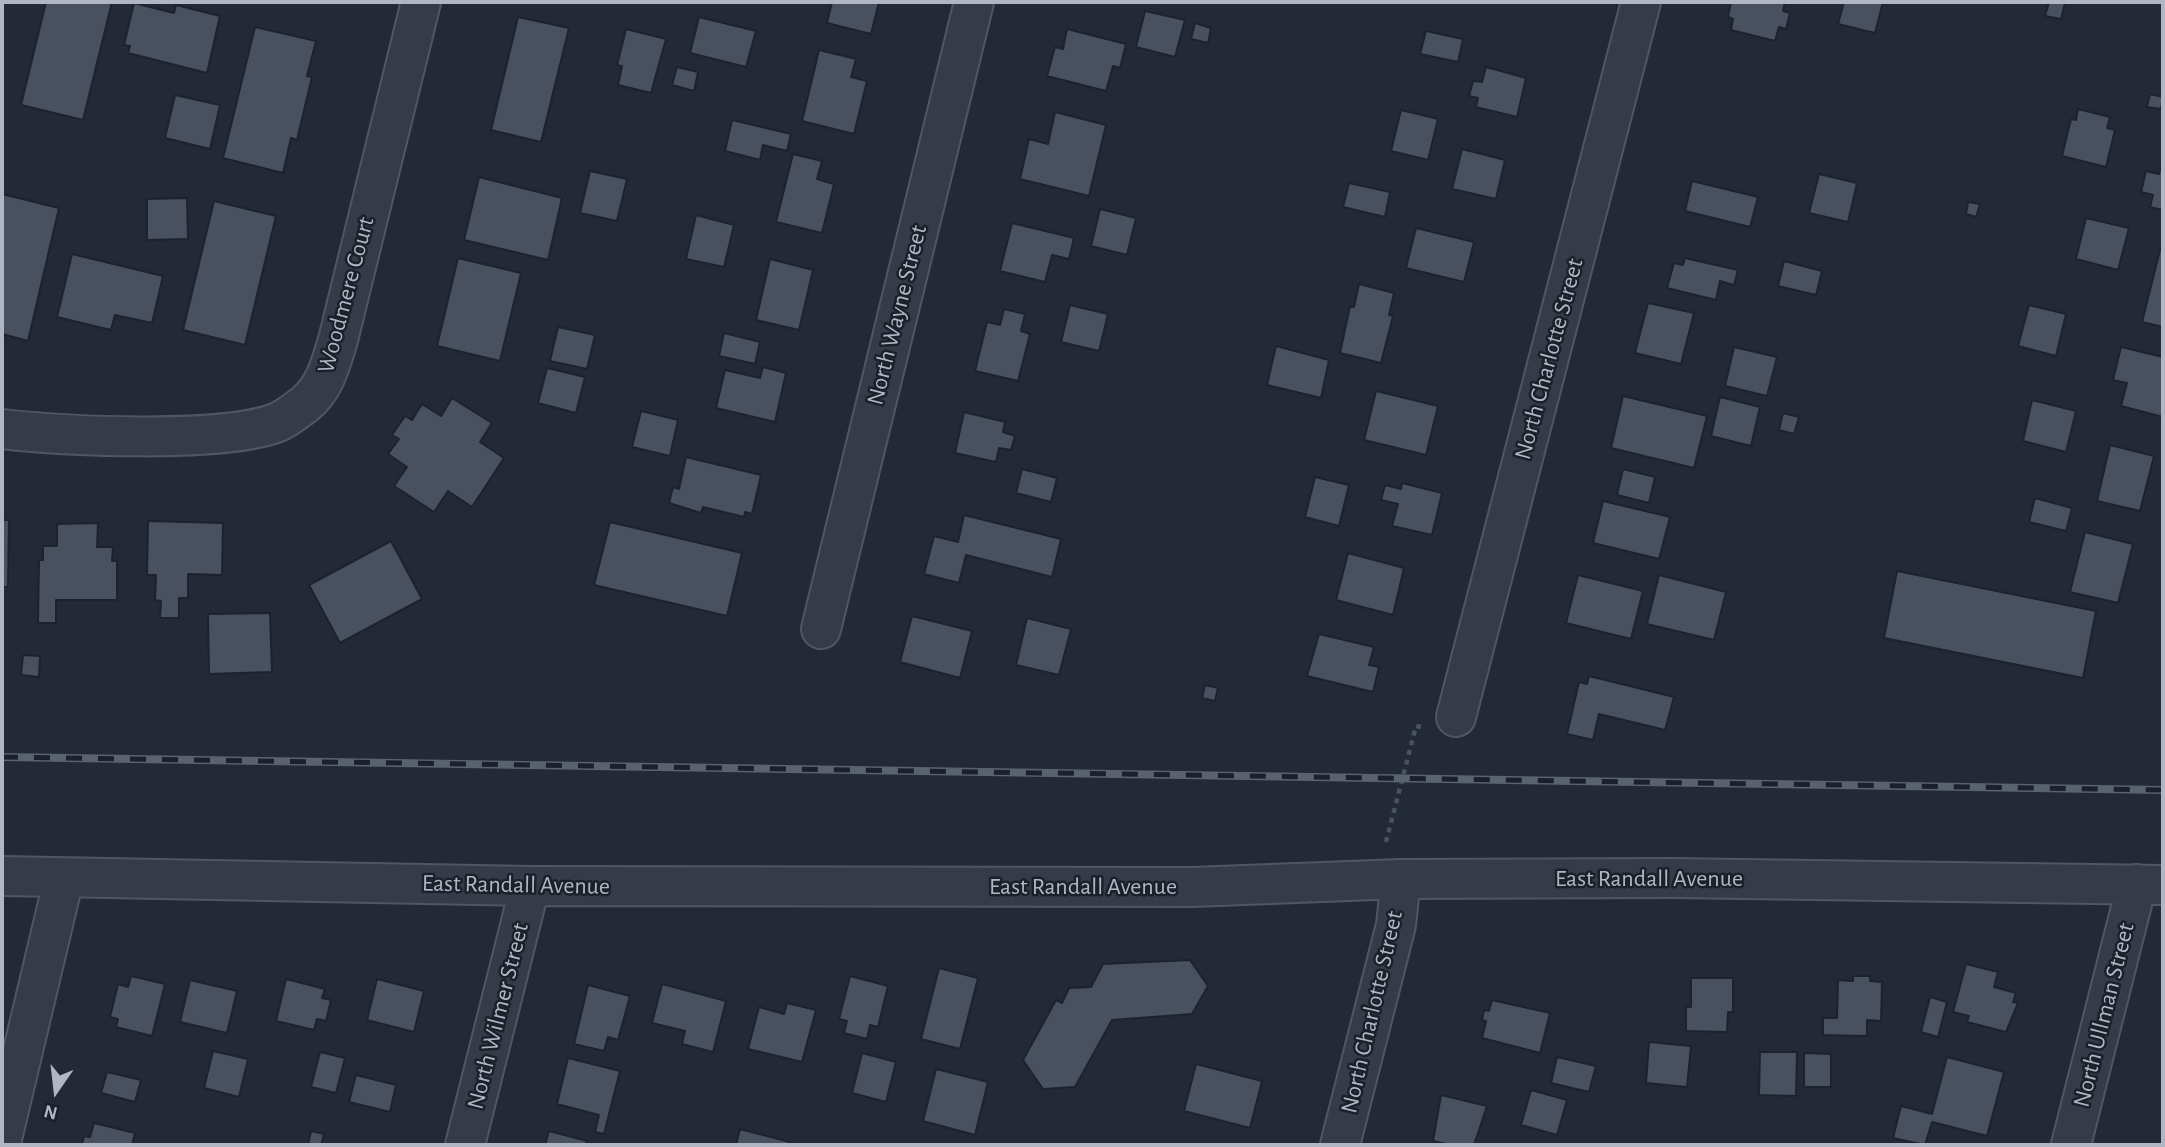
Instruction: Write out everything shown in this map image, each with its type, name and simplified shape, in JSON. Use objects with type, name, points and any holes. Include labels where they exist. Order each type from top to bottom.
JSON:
[{"type":"street","name":"Woodmere Court","points":[[2,429],[120,434],[240,430],[278,422],[307,403],[327,377],[338,340],[421,2]]},
{"type":"street","name":"North Wayne Street","points":[[821,629],[974,2]]},
{"type":"street","name":"North Charlotte Street","points":[[1443,722],[1642,2]]},
{"type":"street","name":"East Randall Avenue","points":[[2,876],[530,886],[1192,887],[1389,879],[2150,884]]},
{"type":"street","points":[[2,1139],[64,878]]},
{"type":"street","name":"North Charlotte Street","points":[[1340,1145],[1396,925],[1389,879]]},
{"type":"street","name":"North Ullman Street","points":[[2071,1145],[2150,884]]},
{"type":"street","name":"North Wilmer Street","points":[[465,1145],[530,886]]},
{"type":"path","points":[[1389,879],[1416,726],[1443,722]]},
{"type":"building","points":[[46,2],[112,2],[83,120],[21,105]]},
{"type":"building","points":[[832,2],[879,2],[871,34],[827,23]]},
{"type":"building","points":[[1731,2],[1785,2],[1783,11],[1790,13],[1786,29],[1779,27],[1775,41],[1731,30],[1733,19],[1728,17]]},
{"type":"building","points":[[1844,2],[1883,2],[1875,33],[1838,24]]},
{"type":"building","points":[[2049,2],[2065,3],[2061,19],[2045,16]]},
{"type":"building","points":[[134,3],[174,13],[176,5],[220,16],[207,73],[128,53],[130,46],[124,45]]},
{"type":"building","points":[[1145,11],[1185,20],[1175,57],[1136,47]]},
{"type":"building","points":[[518,17],[569,28],[541,142],[491,130]]},
{"type":"building","points":[[699,17],[756,31],[746,67],[690,53]]},
{"type":"building","points":[[1195,23],[1211,28],[1208,43],[1191,39]]},
{"type":"building","points":[[255,27],[316,41],[307,76],[312,77],[297,140],[291,138],[283,173],[223,158]]},
{"type":"building","points":[[626,29],[666,39],[651,93],[618,85],[622,66],[617,65]]},
{"type":"building","points":[[1067,29],[1126,44],[1120,68],[1113,66],[1106,91],[1047,76],[1055,47],[1063,49]]},
{"type":"building","points":[[1426,31],[1463,39],[1458,62],[1420,54]]},
{"type":"building","points":[[819,50],[856,59],[851,77],[867,81],[854,134],[802,121]]},
{"type":"building","points":[[677,67],[698,72],[694,91],[672,85]]},
{"type":"building","points":[[1486,67],[1526,78],[1517,117],[1476,107],[1478,98],[1469,96],[1473,81],[1482,82]]},
{"type":"building","points":[[2150,94],[2163,97],[2161,109],[2147,107]]},
{"type":"building","points":[[175,95],[220,105],[210,149],[165,138]]},
{"type":"building","points":[[2078,109],[2110,117],[2107,128],[2115,130],[2106,167],[2062,156],[2071,119],[2076,120]]},
{"type":"building","points":[[1401,110],[1438,119],[1428,160],[1391,151]]},
{"type":"building","points":[[1055,112],[1106,125],[1089,196],[1020,179],[1029,139],[1048,144]]},
{"type":"building","points":[[732,120],[791,134],[787,151],[763,145],[760,160],[725,151]]},
{"type":"building","points":[[1462,149],[1505,160],[1496,199],[1452,189]]},
{"type":"building","points":[[793,154],[822,161],[817,179],[834,184],[822,233],[776,222]]},
{"type":"building","points":[[2162,163],[2163,210],[2150,207],[2153,195],[2141,192],[2146,171],[2159,174]]},
{"type":"building","points":[[590,171],[627,179],[617,221],[580,213]]},
{"type":"building","points":[[1819,174],[1857,183],[1848,222],[1809,213]]},
{"type":"building","points":[[479,177],[562,198],[548,260],[464,240]]},
{"type":"building","points":[[1692,181],[1758,197],[1750,227],[1685,211]]},
{"type":"building","points":[[1349,183],[1390,192],[1385,217],[1343,207]]},
{"type":"building","points":[[2,194],[59,208],[28,341],[2,334]]},
{"type":"building","points":[[187,198],[188,239],[147,240],[147,199]]},
{"type":"building","points":[[214,201],[276,216],[245,345],[183,330]]},
{"type":"building","points":[[1968,202],[1980,204],[1976,217],[1966,214]]},
{"type":"building","points":[[1100,209],[1136,218],[1127,255],[1091,246]]},
{"type":"building","points":[[696,215],[734,225],[724,267],[686,259]]},
{"type":"building","points":[[2086,218],[2129,228],[2118,270],[2076,259]]},
{"type":"building","points":[[1012,223],[1074,238],[1069,259],[1052,255],[1045,282],[1000,271]]},
{"type":"building","points":[[1416,228],[1474,242],[1464,282],[1406,268]]},
{"type":"building","points":[[2160,250],[2163,251],[2163,327],[2142,322]]},
{"type":"building","points":[[72,254],[163,276],[152,323],[115,315],[111,330],[57,317]]},
{"type":"building","points":[[458,258],[521,273],[500,361],[437,346]]},
{"type":"building","points":[[1685,258],[1738,270],[1734,285],[1720,281],[1716,300],[1667,288],[1674,263],[1683,265]]},
{"type":"building","points":[[770,259],[813,270],[799,330],[756,320]]},
{"type":"building","points":[[1784,261],[1822,271],[1816,295],[1778,286]]},
{"type":"building","points":[[1359,284],[1394,293],[1389,315],[1393,316],[1381,363],[1340,353],[1350,306],[1354,307]]},
{"type":"building","points":[[1648,303],[1694,313],[1681,364],[1635,353]]},
{"type":"building","points":[[1070,305],[1108,314],[1099,351],[1061,342]]},
{"type":"building","points":[[2029,305],[2066,314],[2056,356],[2018,346]]},
{"type":"building","points":[[1004,309],[1025,314],[1021,331],[1030,334],[1018,381],[975,371],[987,322],[1000,325]]},
{"type":"building","points":[[558,327],[595,335],[587,369],[550,361]]},
{"type":"building","points":[[724,333],[760,342],[755,364],[719,356]]},
{"type":"building","points":[[1276,346],[1329,360],[1321,398],[1267,385]]},
{"type":"building","points":[[1734,347],[1777,357],[1767,396],[1725,386]]},
{"type":"building","points":[[2121,347],[2163,357],[2163,417],[2121,406],[2127,383],[2113,380]]},
{"type":"building","points":[[763,367],[786,373],[775,422],[716,408],[725,370],[760,378]]},
{"type":"building","points":[[547,368],[585,377],[576,413],[538,403]]},
{"type":"building","points":[[1376,391],[1438,406],[1426,455],[1364,440]]},
{"type":"building","points":[[1623,396],[1707,416],[1694,468],[1611,448]]},
{"type":"building","points":[[1720,397],[1760,407],[1751,446],[1711,436]]},
{"type":"building","points":[[452,398],[492,423],[480,442],[504,458],[472,507],[448,491],[434,512],[394,486],[407,467],[388,454],[399,439],[392,435],[405,416],[412,420],[422,404],[441,416]]},
{"type":"building","points":[[2032,400],[2076,411],[2066,452],[2023,441]]},
{"type":"building","points":[[641,411],[678,420],[670,456],[632,447]]},
{"type":"building","points":[[964,412],[1005,422],[1003,432],[1015,436],[1011,450],[999,448],[996,462],[955,453]]},
{"type":"building","points":[[1783,413],[1799,417],[1794,434],[1779,430]]},
{"type":"building","points":[[2110,445],[2154,456],[2140,511],[2097,501]]},
{"type":"building","points":[[686,457],[761,475],[752,514],[745,512],[744,517],[703,507],[701,513],[669,503],[673,487],[679,489]]},
{"type":"building","points":[[1022,469],[1057,478],[1051,502],[1016,493]]},
{"type":"building","points":[[1623,469],[1655,477],[1649,503],[1617,495]]},
{"type":"building","points":[[1315,477],[1349,485],[1339,526],[1305,517]]},
{"type":"building","points":[[1402,483],[1442,493],[1432,535],[1392,526],[1398,504],[1381,500],[1385,485],[1401,489]]},
{"type":"building","points":[[2035,498],[2072,508],[2066,531],[2029,522]]},
{"type":"building","points":[[1603,501],[1670,517],[1659,559],[1593,543]]},
{"type":"building","points":[[964,515],[1061,539],[1052,577],[966,555],[959,583],[924,574],[934,536],[958,542]]},
{"type":"building","points":[[2,520],[9,520],[8,587],[2,587]]},
{"type":"building","points":[[148,521],[223,523],[222,575],[188,574],[188,598],[179,598],[179,618],[160,618],[161,601],[155,600],[156,575],[147,575]]},
{"type":"building","points":[[610,522],[742,553],[727,616],[594,585]]},
{"type":"building","points":[[98,523],[97,547],[113,547],[112,561],[117,561],[117,600],[56,600],[56,623],[38,623],[39,560],[43,560],[43,546],[57,546],[57,524]]},
{"type":"building","points":[[2085,532],[2133,544],[2118,603],[2070,592]]},
{"type":"building","points":[[391,541],[422,599],[340,643],[309,585]]},
{"type":"building","points":[[1348,553],[1404,568],[1393,615],[1336,600]]},
{"type":"building","points":[[1897,571],[2096,611],[2083,678],[1884,638]]},
{"type":"building","points":[[1578,575],[1643,591],[1631,639],[1566,623]]},
{"type":"building","points":[[1659,575],[1726,592],[1714,640],[1647,624]]},
{"type":"building","points":[[270,613],[272,672],[209,674],[208,614]]},
{"type":"building","points":[[912,616],[972,631],[960,678],[900,662]]},
{"type":"building","points":[[1027,618],[1071,629],[1059,675],[1016,665]]},
{"type":"building","points":[[1319,634],[1374,647],[1369,665],[1379,667],[1373,692],[1307,676]]},
{"type":"building","points":[[23,655],[40,656],[39,677],[21,675]]},
{"type":"building","points":[[1589,676],[1674,697],[1665,730],[1599,714],[1593,740],[1567,734],[1579,682],[1587,684]]},
{"type":"building","points":[[1205,685],[1218,688],[1215,701],[1202,698]]},
{"type":"building","points":[[1190,960],[1208,986],[1192,1014],[1112,1020],[1075,1087],[1043,1089],[1023,1060],[1056,1000],[1062,1003],[1069,988],[1091,987],[1103,964]]},
{"type":"building","points":[[1966,964],[1998,972],[1994,987],[2016,993],[2013,1002],[2018,1003],[2006,1032],[1967,1022],[1969,1016],[1953,1012]]},
{"type":"building","points":[[939,968],[978,978],[960,1049],[921,1039]]},
{"type":"building","points":[[131,976],[165,984],[152,1036],[116,1027],[118,1019],[110,1017],[118,984],[128,987]]},
{"type":"building","points":[[850,976],[888,986],[878,1027],[870,1025],[867,1039],[844,1033],[847,1021],[839,1019]]},
{"type":"building","points":[[1853,976],[1870,976],[1870,981],[1882,982],[1881,1021],[1867,1020],[1867,1036],[1823,1035],[1823,1018],[1837,1018],[1838,980],[1853,981]]},
{"type":"building","points":[[1691,978],[1733,978],[1733,1012],[1728,1012],[1727,1032],[1686,1031],[1686,1007],[1691,1007]]},
{"type":"building","points":[[286,979],[325,989],[322,998],[331,1000],[326,1021],[317,1019],[314,1030],[276,1021]]},
{"type":"building","points":[[377,979],[424,991],[414,1032],[367,1020]]},
{"type":"building","points":[[190,980],[237,991],[227,1033],[180,1022]]},
{"type":"building","points":[[662,984],[726,1001],[713,1052],[682,1044],[685,1031],[652,1023]]},
{"type":"building","points":[[588,985],[630,996],[618,1040],[608,1037],[604,1051],[574,1044]]},
{"type":"building","points":[[1930,997],[1947,1002],[1938,1037],[1921,1032]]},
{"type":"building","points":[[1492,1000],[1550,1013],[1540,1053],[1482,1038],[1486,1021],[1482,1020],[1484,1010],[1489,1011]]},
{"type":"building","points":[[787,1003],[816,1010],[802,1062],[748,1049],[759,1007],[784,1014]]},
{"type":"building","points":[[1649,1042],[1691,1046],[1687,1087],[1646,1083]]},
{"type":"building","points":[[213,1051],[248,1059],[239,1097],[204,1088]]},
{"type":"building","points":[[320,1052],[345,1058],[336,1093],[311,1087]]},
{"type":"building","points":[[1760,1052],[1797,1052],[1796,1096],[1759,1095]]},
{"type":"building","points":[[862,1053],[896,1062],[886,1102],[852,1093]]},
{"type":"building","points":[[1804,1053],[1831,1054],[1831,1087],[1804,1087]]},
{"type":"building","points":[[1557,1057],[1596,1066],[1589,1092],[1551,1083]]},
{"type":"building","points":[[1947,1057],[2004,1072],[1987,1136],[1932,1122],[1925,1145],[1893,1138],[1901,1106],[1932,1114]]},
{"type":"building","points":[[568,1058],[620,1071],[604,1134],[595,1132],[599,1115],[557,1104]]},
{"type":"building","points":[[1196,1064],[1262,1081],[1250,1128],[1184,1111]]},
{"type":"building","points":[[936,1069],[988,1082],[975,1135],[923,1121]]},
{"type":"building","points":[[107,1072],[141,1080],[135,1102],[101,1093]]},
{"type":"building","points":[[356,1075],[396,1085],[390,1112],[349,1102]]},
{"type":"building","points":[[1531,1090],[1567,1100],[1557,1135],[1521,1125]]},
{"type":"building","points":[[1441,1095],[1487,1106],[1474,1145],[1451,1145],[1433,1141]]},
{"type":"building","points":[[94,1123],[135,1133],[132,1145],[82,1145],[84,1136],[90,1137]]},
{"type":"building","points":[[740,1129],[790,1142],[789,1145],[736,1145]]},
{"type":"building","points":[[311,1131],[324,1134],[321,1145],[308,1145]]},
{"type":"building","points":[[549,1131],[587,1141],[586,1145],[545,1145]]},
{"type":"railway","points":[[2,757],[2163,790]]}]
